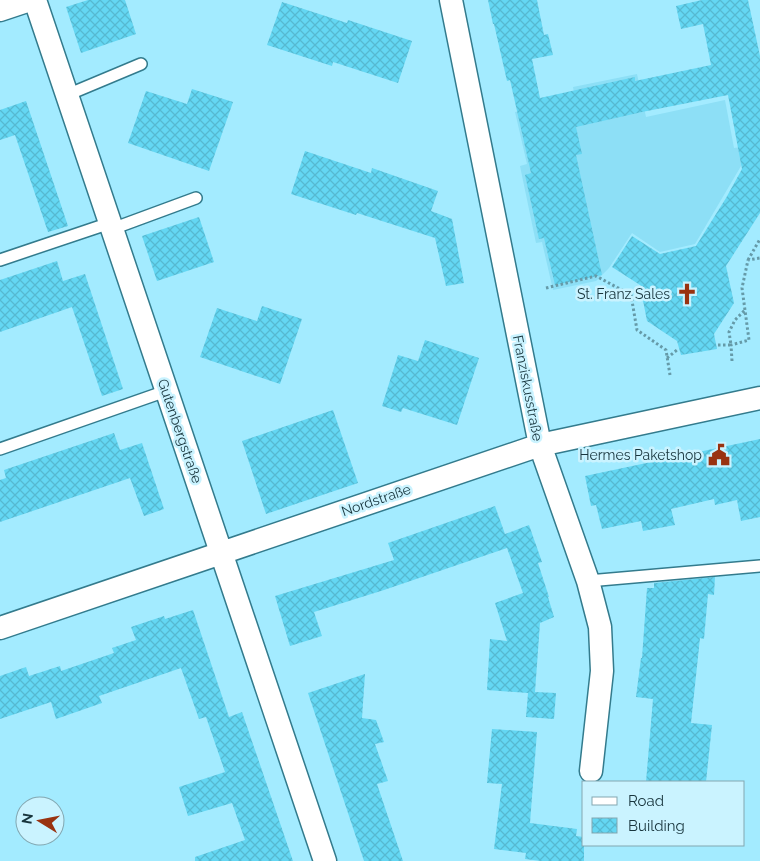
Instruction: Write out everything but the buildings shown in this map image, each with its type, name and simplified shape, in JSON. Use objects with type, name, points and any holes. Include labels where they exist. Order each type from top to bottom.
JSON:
[{"type":"street","points":[[0,10],[30,0]]},
{"type":"street","name":"Gutenbergstraße","points":[[35,0],[325,861]]},
{"type":"street","name":"Franziskusstraße","points":[[451,0],[540,445],[588,581],[600,627],[602,671],[590,771]]},
{"type":"street","name":"Nordstraße","points":[[0,628],[540,445],[760,398]]},
{"type":"lane","points":[[67,95],[141,64]]},
{"type":"lane","points":[[0,260],[196,198]]},
{"type":"lane","points":[[0,449],[166,392]]},
{"type":"lane","points":[[588,581],[760,566]]},
{"type":"path","points":[[718,345],[731,345],[749,340],[742,288],[748,260],[760,239]]},
{"type":"path","points":[[748,260],[760,258]]},
{"type":"path","points":[[546,288],[596,276],[631,295],[637,330],[666,350],[670,375]]},
{"type":"path","points":[[732,361],[729,332],[745,310]]},
{"type":"path","points":[[667,358],[677,350]]},
{"type":"shaded area","points":[[637,74],[646,117],[725,100],[734,148],[741,147],[744,161],[695,244],[660,252],[632,233],[609,268],[596,281],[553,290],[542,242],[536,243],[520,166],[527,164],[515,112],[575,99],[573,87]]},
{"type":"place","name":"St. Franz Sales","points":[[687,294]]},
{"type":"place","name":"Hermes Paketshop","points":[[719,455]]}]
